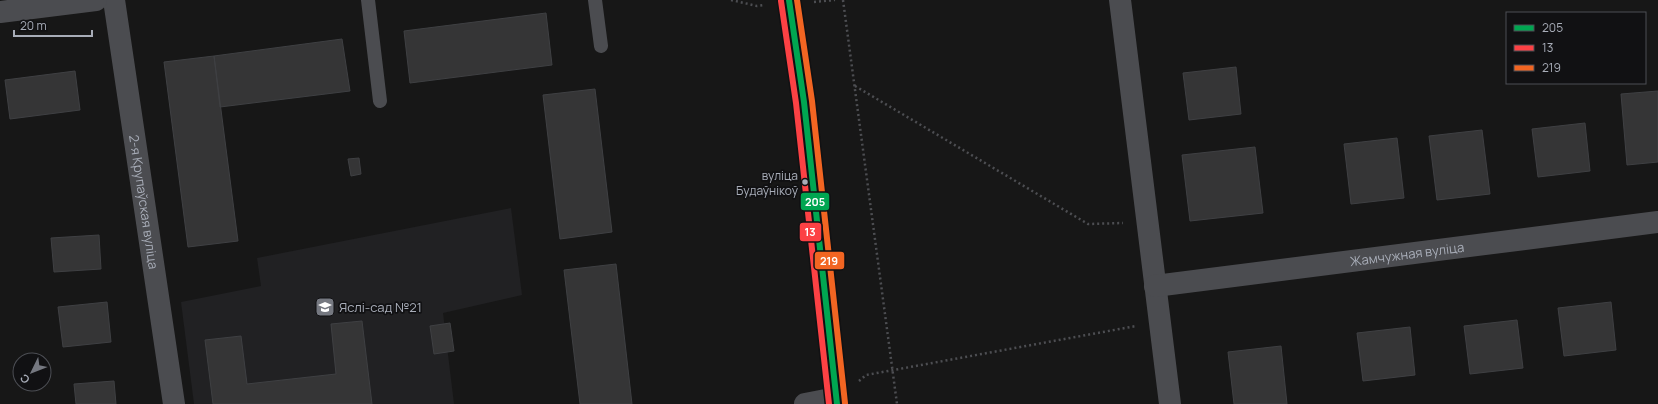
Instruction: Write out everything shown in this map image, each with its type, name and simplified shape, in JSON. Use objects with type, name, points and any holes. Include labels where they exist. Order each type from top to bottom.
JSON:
[{"type":"main road","points":[[788,0],[804,102],[837,401]]},
{"type":"street","points":[[0,12],[96,0]]},
{"type":"street","name":"2-я Крупаўская вуліца","points":[[114,0],[174,404]]},
{"type":"street","points":[[1120,0],[1170,404]]},
{"type":"street","name":"Жамчужная вуліца","points":[[1155,286],[1658,222]]},
{"type":"street","points":[[805,404],[837,401]]},
{"type":"lane","points":[[368,0],[380,101]]},
{"type":"lane","points":[[595,0],[601,46]]},
{"type":"path","points":[[843,0],[897,404]]},
{"type":"path","points":[[855,86],[1088,224],[1147,222]]},
{"type":"path","points":[[837,401],[866,375],[1160,322]]},
{"type":"shaded area","name":"Яслі-сад №21","points":[[511,208],[522,295],[443,313],[454,404],[194,404],[181,302],[261,286],[257,258]]},
{"type":"building","points":[[546,13],[552,65],[410,83],[404,31]]},
{"type":"building","points":[[342,39],[350,91],[220,107],[214,56]]},
{"type":"building","points":[[214,56],[238,241],[188,247],[164,62]]},
{"type":"building","points":[[1236,67],[1241,114],[1189,120],[1183,73]]},
{"type":"building","points":[[75,71],[80,110],[10,119],[5,80]]},
{"type":"building","points":[[595,89],[612,232],[560,239],[543,95]]},
{"type":"building","points":[[1658,91],[1658,162],[1627,165],[1621,94]]},
{"type":"building","points":[[1585,123],[1590,171],[1538,177],[1532,129]]},
{"type":"building","points":[[1482,130],[1490,194],[1437,200],[1429,136]]},
{"type":"building","points":[[1397,138],[1404,198],[1351,204],[1344,144]]},
{"type":"building","points":[[1255,147],[1263,213],[1190,221],[1182,155]]},
{"type":"building","points":[[359,158],[361,174],[351,176],[348,159]]},
{"type":"building","points":[[99,235],[101,269],[54,272],[51,238]]},
{"type":"building","points":[[616,264],[632,404],[580,404],[564,270]]},
{"type":"building","points":[[107,302],[111,342],[63,347],[58,307]]},
{"type":"building","points":[[1611,302],[1616,350],[1564,356],[1558,308]]},
{"type":"building","points":[[1517,320],[1523,368],[1470,374],[1464,326]]},
{"type":"building","points":[[362,321],[372,404],[213,404],[205,340],[241,336],[247,384],[336,374],[331,324]]},
{"type":"building","points":[[450,323],[454,351],[434,354],[430,326]]},
{"type":"building","points":[[1410,327],[1415,375],[1363,381],[1357,333]]},
{"type":"building","points":[[1281,346],[1287,404],[1234,404],[1228,352]]},
{"type":"building","points":[[114,381],[116,404],[76,404],[74,384]]},
{"type":"transit line","name":"205","points":[[789,0],[804,102],[837,404]]},
{"type":"transit line","name":"219","points":[[797,0],[812,101],[845,403]]},
{"type":"transit line","name":"13","points":[[781,1],[796,103],[829,404]]},
{"type":"place","name":"вуліца Будаўнікоў","points":[[805,182]]},
{"type":"place","name":"Яслі-сад №21","points":[[325,307]]}]
